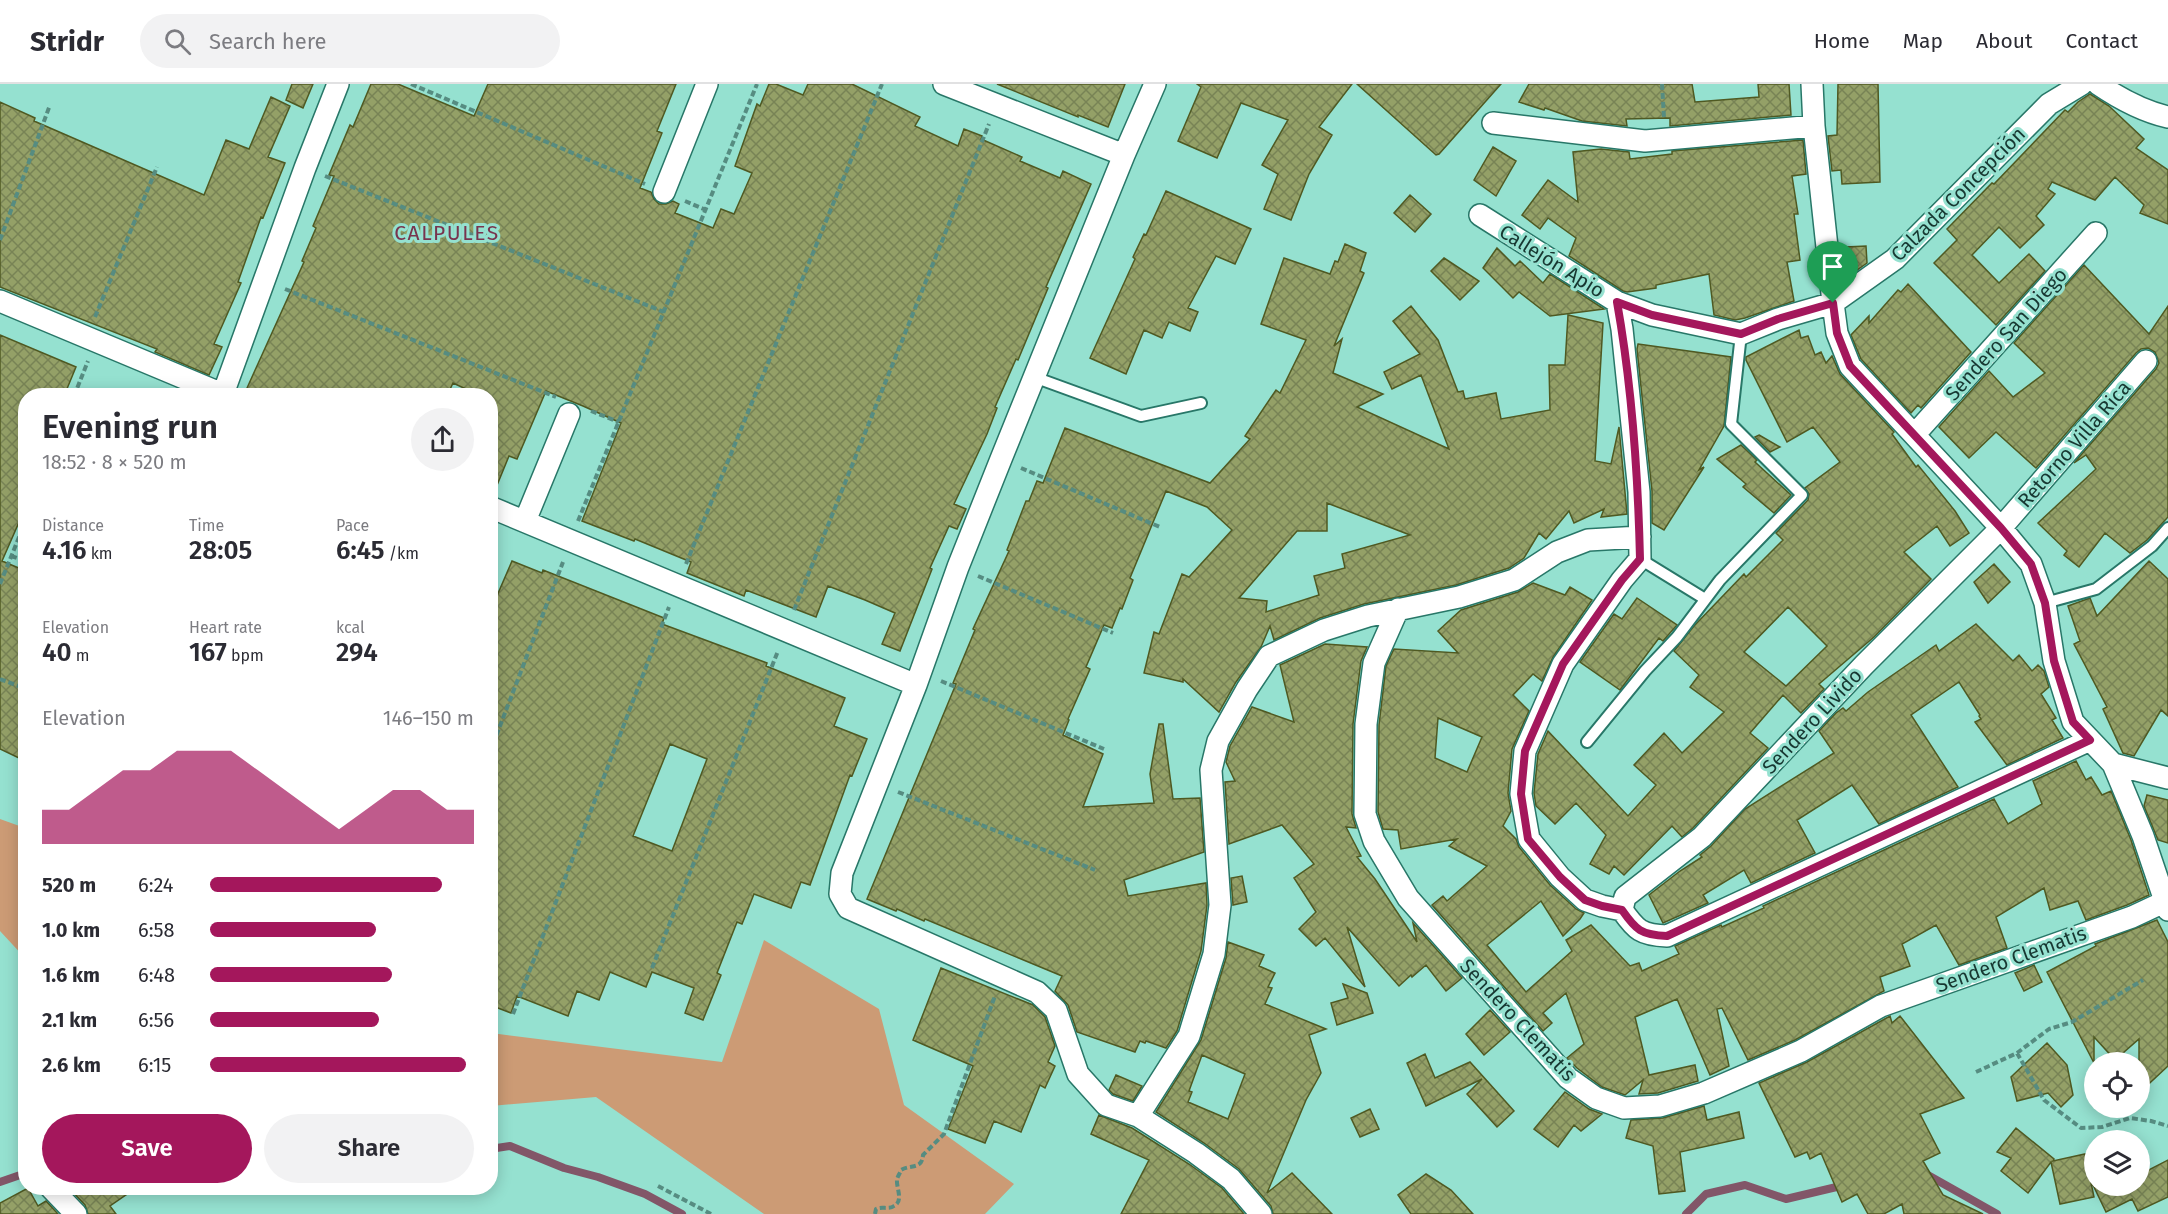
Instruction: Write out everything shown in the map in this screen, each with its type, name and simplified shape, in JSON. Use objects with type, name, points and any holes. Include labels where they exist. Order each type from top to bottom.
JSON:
[{"type":"street","points":[[227,388],[305,168],[338,84]]},
{"type":"street","points":[[664,192],[707,84]]},
{"type":"street","points":[[944,84],[1124,154]]},
{"type":"street","points":[[1155,84],[1124,154],[958,567],[918,679],[842,873],[840,894],[848,908],[1037,992],[1056,1010],[1078,1074],[1106,1105],[1138,1116],[1196,1153],[1231,1179],[1261,1214]]},
{"type":"street","points":[[1812,84],[1814,126],[1837,333],[1850,366],[2001,528],[2031,564],[2045,603],[2054,661],[2073,722],[2113,764],[2143,836],[2166,906]]},
{"type":"street","name":"Calzada Concepción","points":[[1833,303],[1895,259],[2049,104],[2082,84]]},
{"type":"street","points":[[2098,84],[2119,98],[2151,113],[2168,117]]},
{"type":"street","points":[[1493,123],[1645,141],[1814,126]]},
{"type":"street","name":"Callejón Apio","points":[[1479,215],[1617,302],[1652,315],[1741,334]]},
{"type":"street","name":"Sendero San Diego","points":[[1915,434],[2096,233]]},
{"type":"street","points":[[0,301],[208,388]]},
{"type":"street","points":[[1617,302],[1622,329],[1639,492],[1640,559],[1622,580],[1563,664],[1525,751],[1521,794],[1528,839],[1560,877],[1585,900],[1622,910],[1633,927],[1648,936],[1667,936],[2090,740]]},
{"type":"street","points":[[1741,334],[1778,319],[1833,303]]},
{"type":"street","name":"Retorno Villa Rica","points":[[2001,528],[2146,361]]},
{"type":"street","points":[[525,521],[573,407]]},
{"type":"street","points":[[498,510],[786,630],[918,679]]},
{"type":"street","name":"Sendero Livido","points":[[1622,910],[1625,897],[1701,837],[1864,665],[2001,528]]},
{"type":"street","points":[[1138,1116],[1190,1036],[1214,954],[1220,905],[1211,770],[1218,741],[1247,689],[1269,656],[1324,630],[1368,616],[1459,597],[1514,580],[1557,552],[1588,540],[1640,537]]},
{"type":"street","name":"Sendero Clematis","points":[[1398,609],[1374,663],[1366,724],[1365,814],[1374,841],[1408,898],[1568,1078],[1596,1098],[1624,1108],[1660,1106],[1704,1093],[1801,1051],[1881,1006],[2166,906]]},
{"type":"street","points":[[2113,764],[2168,778]]},
{"type":"street","points":[[58,1195],[76,1214]]},
{"type":"lane","points":[[1587,742],[1645,671],[1677,637],[1720,580],[1802,495],[1731,424],[1741,334]]},
{"type":"lane","points":[[1034,377],[1141,416],[1201,403]]},
{"type":"lane","points":[[2045,603],[2096,589],[2152,546],[2168,528]]},
{"type":"lane","points":[[1640,559],[1705,599]]},
{"type":"path","points":[[411,84],[706,210]]},
{"type":"path","points":[[498,731],[571,540],[757,84]]},
{"type":"path","points":[[513,1014],[678,585],[882,84]]},
{"type":"path","points":[[1662,84],[1665,140]]},
{"type":"path","points":[[0,240],[50,105]]},
{"type":"path","points":[[652,968],[997,105]]},
{"type":"path","points":[[76,388],[91,339],[157,166]]},
{"type":"path","points":[[305,168],[664,312]]},
{"type":"path","points":[[264,281],[573,407],[619,422]]},
{"type":"path","points":[[1001,459],[1160,527]]},
{"type":"path","points":[[0,584],[18,539]]},
{"type":"path","points":[[11,556],[18,558]]},
{"type":"path","points":[[958,567],[1113,633]]},
{"type":"path","points":[[0,679],[18,686]]},
{"type":"path","points":[[918,679],[1104,749]]},
{"type":"path","points":[[878,784],[1095,870]]},
{"type":"path","points":[[874,1214],[881,1206],[891,1208],[896,1206],[899,1200],[897,1179],[901,1170],[919,1166],[923,1155],[944,1134],[1002,976]]},
{"type":"path","points":[[1976,1072],[2018,1053],[2049,1029],[2072,1022],[2143,980]]},
{"type":"path","points":[[2018,1053],[2044,1100],[2081,1128],[2102,1127],[2130,1118],[2168,1126]]},
{"type":"path","points":[[658,1186],[711,1214]]},
{"type":"shaded area","points":[[0,819],[18,825],[18,950],[0,931]]},
{"type":"shaded area","points":[[764,940],[879,1009],[904,1105],[1014,1184],[985,1214],[764,1214],[596,1097],[498,1105],[498,1034],[722,1062]]},
{"type":"building","points":[[292,84],[313,84],[303,108],[286,100]]},
{"type":"building","points":[[371,84],[398,84],[474,116],[488,84],[676,84],[657,131],[662,133],[640,188],[651,192],[659,204],[673,201],[679,204],[675,213],[713,228],[721,209],[734,214],[752,173],[735,166],[757,104],[760,106],[769,84],[776,84],[803,95],[808,84],[852,84],[920,117],[915,126],[958,146],[964,129],[1022,157],[1020,161],[1060,178],[1063,171],[1091,184],[1046,287],[1048,288],[1018,360],[1016,359],[995,407],[997,408],[987,434],[954,504],[966,509],[957,529],[949,526],[930,568],[932,569],[900,651],[882,644],[895,613],[865,600],[828,586],[816,617],[746,590],[744,596],[687,573],[691,562],[635,539],[634,541],[582,521],[621,423],[546,391],[517,459],[509,456],[498,483],[498,388],[464,388],[453,383],[451,388],[247,388],[304,262],[302,261],[316,228],[313,226],[334,176],[329,175],[350,125],[353,127]]},
{"type":"building","points":[[997,84],[1125,84],[1108,127]]},
{"type":"building","points":[[1197,84],[1352,84],[1319,127],[1332,135],[1309,174],[1291,220],[1264,209],[1278,174],[1262,165],[1288,120],[1241,103],[1217,158],[1178,141],[1201,87]]},
{"type":"building","points":[[1357,84],[1501,84],[1436,155]]},
{"type":"building","points":[[1529,84],[1692,84],[1695,102],[1759,97],[1758,84],[1789,84],[1791,115],[1670,126],[1670,118],[1626,119],[1627,126],[1582,121],[1519,102]]},
{"type":"building","points":[[1838,84],[1878,84],[1880,182],[1842,184],[1841,170],[1832,171],[1828,136],[1837,135]]},
{"type":"building","points":[[2090,94],[2109,106],[2144,139],[2136,148],[2168,170],[2168,224],[2140,213],[2144,205],[2115,177],[2095,200],[2052,182],[2048,189],[2055,194],[2036,216],[2044,225],[2020,248],[1999,227],[1972,255],[1999,283],[2029,254],[2045,271],[1996,325],[1934,263],[1957,240],[1947,229],[2065,110],[2068,112]]},
{"type":"building","points":[[271,97],[290,106],[268,157],[285,163],[263,218],[261,217],[238,282],[241,283],[214,344],[222,347],[209,375],[155,352],[157,349],[0,287],[0,102],[35,118],[34,121],[204,195],[226,140],[249,149]]},
{"type":"building","points":[[1803,140],[1806,174],[1792,176],[1798,214],[1794,214],[1800,260],[1787,262],[1794,301],[1745,318],[1735,320],[1714,315],[1709,274],[1656,285],[1656,288],[1623,291],[1569,256],[1576,238],[1548,218],[1540,229],[1522,215],[1548,180],[1578,202],[1573,152],[1601,149],[1629,152],[1630,159],[1672,154],[1672,151]]},
{"type":"building","points":[[1493,147],[1516,161],[1496,196],[1474,180]]},
{"type":"building","points":[[1166,191],[1251,229],[1235,264],[1216,256],[1188,308],[1198,312],[1190,331],[1169,322],[1162,338],[1144,330],[1126,374],[1090,358],[1135,259],[1133,257]]},
{"type":"building","points":[[1410,195],[1431,214],[1415,232],[1394,213]]},
{"type":"building","points":[[1345,244],[1366,253],[1360,271],[1364,273],[1334,346],[1342,339],[1333,373],[1383,394],[1357,407],[1449,449],[1421,375],[1392,389],[1384,372],[1420,354],[1393,321],[1411,306],[1438,340],[1458,392],[1463,391],[1465,399],[1496,393],[1501,419],[1550,410],[1549,365],[1565,365],[1568,315],[1603,323],[1595,461],[1611,464],[1619,427],[1627,514],[1601,517],[1604,509],[1574,523],[1569,511],[1546,539],[1539,533],[1524,558],[1509,568],[1456,585],[1364,604],[1320,618],[1274,640],[1270,626],[1261,647],[1236,682],[1219,712],[1183,679],[1183,682],[1144,673],[1154,632],[1159,634],[1182,574],[1189,577],[1232,530],[1207,507],[1166,491],[1130,578],[1133,580],[1122,609],[1120,608],[1112,628],[1104,625],[1086,667],[1090,669],[1063,735],[1103,754],[1083,807],[1154,803],[1150,774],[1159,724],[1163,724],[1173,799],[1200,798],[1204,852],[1124,880],[1128,896],[1206,883],[1207,905],[1201,951],[1177,1031],[1166,1048],[1140,1041],[1135,1052],[1077,1032],[1068,1005],[1055,991],[1062,976],[925,919],[924,921],[867,899],[956,684],[953,683],[975,630],[973,629],[1009,551],[1007,550],[1026,501],[1029,501],[1037,481],[1043,483],[1065,428],[1210,483],[1250,439],[1245,436],[1276,390],[1280,393],[1306,340],[1261,324],[1284,258],[1330,274],[1335,261],[1338,262]],"holes":[[[1327,503],[1410,535],[1342,554],[1345,568],[1314,576],[1319,595],[1266,612],[1267,601],[1239,598],[1297,531],[1327,531]]]},
{"type":"building","points":[[1866,246],[1867,263],[1847,275],[1846,247]]},
{"type":"building","points":[[1497,248],[1515,266],[1520,261],[1543,283],[1550,274],[1604,309],[1550,316],[1519,292],[1513,298],[1483,268]]},
{"type":"building","points":[[1444,258],[1479,281],[1460,300],[1431,271]]},
{"type":"building","points":[[2084,265],[2149,334],[2168,306],[2168,517],[2147,540],[2130,553],[2105,533],[2079,567],[2064,555],[2067,551],[2038,523],[2096,469],[2086,455],[2074,463],[2156,369],[2159,363],[2155,352],[2148,348],[2136,353],[2036,468],[1996,432],[1969,458],[1939,427],[1989,371],[2013,397],[2045,373],[2014,343]]},
{"type":"building","points":[[1908,284],[1971,352],[1921,408],[1918,405],[1911,413],[1861,359],[1851,335],[1869,316],[1869,323],[1898,290],[1901,292]]},
{"type":"building","points":[[1799,330],[1801,338],[1808,336],[1815,355],[1821,352],[1826,363],[1832,356],[1840,374],[1894,432],[1892,434],[1916,467],[1918,465],[1955,511],[1969,533],[1950,546],[1937,526],[1904,552],[1931,579],[1874,637],[1819,684],[1824,689],[1801,713],[1783,695],[1750,733],[1768,748],[1693,828],[1682,837],[1672,826],[1624,875],[1614,866],[1609,874],[1590,864],[1606,835],[1576,803],[1555,824],[1536,806],[1534,793],[1538,754],[1548,731],[1628,816],[1656,785],[1634,765],[1664,733],[1682,753],[1724,712],[1690,687],[1699,675],[1674,651],[1694,626],[1744,574],[1746,577],[1783,540],[1776,533],[1808,500],[1809,494],[1805,488],[1840,462],[1813,427],[1787,442],[1746,357]],"holes":[[[1788,607],[1827,646],[1786,686],[1744,652]]]},
{"type":"building","points":[[0,335],[76,367],[67,388],[18,388],[18,525],[2,561],[18,568],[18,758],[0,749]]},
{"type":"building","points":[[1638,344],[1731,357],[1724,426],[1699,470],[1704,467],[1664,530],[1652,523],[1652,491]]},
{"type":"building","points":[[1759,435],[1780,447],[1770,452],[1755,437]]},
{"type":"building","points":[[1741,445],[1757,460],[1755,462],[1791,495],[1774,513],[1743,487],[1746,484],[1717,459]]},
{"type":"building","points":[[512,561],[542,573],[543,570],[664,618],[662,624],[767,663],[766,666],[845,698],[834,726],[867,739],[852,776],[850,775],[810,885],[801,882],[791,908],[754,894],[742,924],[737,922],[717,973],[721,975],[703,1020],[685,1013],[694,988],[652,972],[646,987],[610,972],[599,1000],[577,991],[568,1016],[517,996],[511,1013],[498,1008],[498,593]],"holes":[[[670,744],[707,759],[672,851],[633,836]]]},
{"type":"building","points":[[2149,561],[2168,579],[2168,716],[2161,710],[2134,756],[2123,753],[2103,709],[2107,707],[2074,644],[2080,641],[2068,606],[2090,598],[2097,616]]},
{"type":"building","points":[[1994,564],[2010,582],[1988,603],[1974,582]]},
{"type":"building","points":[[1533,583],[1565,595],[1570,587],[1592,600],[1553,657],[1542,681],[1533,674],[1513,695],[1529,711],[1512,749],[1508,793],[1511,811],[1503,826],[1516,839],[1519,847],[1550,885],[1576,909],[1584,913],[1563,936],[1541,901],[1487,945],[1526,992],[1572,951],[1566,940],[1591,925],[1630,966],[1639,963],[1642,971],[1679,954],[1675,946],[1764,908],[1763,906],[1994,799],[2008,824],[2042,804],[2033,781],[2076,761],[2086,780],[2091,777],[2102,795],[2111,791],[2131,840],[2149,895],[2086,920],[2078,901],[2050,910],[2044,888],[1996,917],[2007,948],[1959,965],[1936,925],[1902,944],[1910,966],[1880,977],[1884,991],[1795,1040],[1748,1060],[1722,1008],[1717,1009],[1729,1066],[1710,1075],[1677,999],[1635,1017],[1649,1075],[1695,1065],[1698,1081],[1658,1093],[1639,1094],[1643,1080],[1625,1095],[1602,1087],[1567,1058],[1584,1044],[1566,993],[1543,1013],[1552,1023],[1543,1031],[1432,905],[1443,896],[1447,901],[1487,866],[1449,846],[1457,839],[1401,849],[1398,830],[1383,829],[1378,812],[1379,725],[1386,666],[1394,649],[1458,653],[1438,631],[1461,610],[1518,592]],"holes":[[[1438,718],[1482,737],[1467,772],[1435,758]]]},
{"type":"building","points":[[1637,598],[1677,625],[1663,641],[1659,638],[1620,690],[1580,662],[1614,614],[1622,619]]},
{"type":"building","points":[[1976,624],[2013,661],[2019,655],[2032,671],[2038,665],[2044,671],[2049,687],[2041,694],[2056,718],[2052,720],[2063,738],[2007,765],[1975,722],[1981,719],[1980,715],[1959,682],[1911,715],[1958,787],[1879,824],[1852,785],[1797,820],[1815,853],[1751,883],[1744,870],[1703,895],[1708,903],[1663,923],[1649,895],[1702,857],[1700,855],[1745,809],[1834,753],[1819,731],[1836,713],[1843,708],[1846,711],[1868,692],[1936,645],[1939,651]]},
{"type":"building","points":[[1325,644],[1367,647],[1361,661],[1353,724],[1352,814],[1356,828],[1346,827],[1361,856],[1357,857],[1375,879],[1417,942],[1413,923],[1462,978],[1446,991],[1426,965],[1399,986],[1347,927],[1365,987],[1325,938],[1316,946],[1299,929],[1316,912],[1294,878],[1314,864],[1282,825],[1229,844],[1225,782],[1235,781],[1226,762],[1230,746],[1252,707],[1294,722],[1280,665]]},
{"type":"building","points":[[2147,795],[2168,800],[2168,843],[2158,840],[2144,806]]},
{"type":"building","points":[[1242,876],[1247,902],[1233,905],[1231,878]]},
{"type":"building","points":[[2157,920],[2168,942],[2168,1066],[2150,1083],[2150,1052],[2139,1052],[2139,1039],[2124,1052],[2108,1052],[2094,1037],[2094,1052],[2088,1052],[2047,972],[2096,946],[2095,944]]},
{"type":"building","points":[[1228,942],[1264,955],[1259,966],[1275,973],[1268,987],[1272,988],[1265,1004],[1326,1029],[1309,1035],[1321,1073],[1306,1100],[1267,1193],[1292,1173],[1332,1214],[1273,1214],[1271,1206],[1239,1169],[1156,1112],[1201,1040],[1226,958]],"holes":[[[1202,1055],[1245,1074],[1228,1119],[1188,1102],[1192,1092],[1189,1091]]]},
{"type":"building","points":[[2034,965],[2042,982],[2024,991],[2015,973]]},
{"type":"building","points":[[941,968],[1033,1005],[1045,1017],[1055,1046],[1048,1062],[1055,1066],[1045,1088],[1040,1085],[1021,1132],[994,1121],[985,1143],[948,1129],[973,1066],[913,1040]]},
{"type":"building","points":[[1343,984],[1367,993],[1373,1013],[1337,1025],[1331,1003],[1348,998]]},
{"type":"building","points":[[1490,1010],[1510,1032],[1484,1055],[1466,1034]]},
{"type":"building","points":[[1890,1016],[1892,1023],[1900,1016],[1964,1098],[1920,1114],[1940,1153],[1923,1161],[1943,1195],[1983,1214],[1904,1214],[1902,1204],[1884,1214],[1868,1214],[1857,1194],[1842,1202],[1821,1153],[1810,1159],[1807,1152],[1795,1157],[1759,1083],[1807,1062]]},
{"type":"building","points":[[2047,1043],[2067,1065],[2073,1095],[2061,1107],[2048,1093],[2017,1101],[2011,1077]]},
{"type":"building","points":[[1425,1054],[1435,1078],[1470,1062],[1514,1111],[1497,1127],[1467,1094],[1482,1079],[1426,1106],[1407,1063]]},
{"type":"building","points":[[1116,1075],[1142,1086],[1133,1101],[1113,1094],[1109,1090]]},
{"type":"building","points":[[1565,1092],[1589,1109],[1602,1114],[1581,1131],[1574,1125],[1558,1147],[1534,1129]]},
{"type":"building","points":[[1704,1106],[1707,1120],[1739,1112],[1744,1138],[1680,1152],[1685,1191],[1659,1194],[1653,1146],[1626,1138],[1631,1120],[1663,1118]]},
{"type":"building","points":[[1370,1109],[1379,1129],[1360,1137],[1351,1118]]},
{"type":"building","points":[[1099,1115],[1132,1128],[1189,1164],[1222,1188],[1244,1214],[1121,1214],[1149,1160],[1091,1134]]},
{"type":"building","points":[[2016,1128],[2054,1159],[2053,1161],[2084,1154],[2084,1196],[2094,1197],[2060,1204],[2051,1162],[2028,1193],[2001,1171],[2011,1158],[1997,1152]]},
{"type":"building","points":[[2168,1160],[2168,1197],[2138,1211],[2132,1199],[2106,1212],[2098,1196],[2150,1196],[2150,1169]]},
{"type":"building","points":[[1426,1174],[1451,1190],[1473,1214],[1411,1214],[1398,1195]]},
{"type":"building","points":[[18,1193],[32,1195],[38,1206],[46,1201],[58,1214],[0,1214],[0,1203]]},
{"type":"building","points":[[76,1195],[126,1195],[110,1206],[116,1214],[88,1214],[85,1205]]},
{"type":"waterway","points":[[498,1148],[510,1146],[564,1168],[598,1177],[645,1194],[682,1214]]},
{"type":"waterway","points":[[1926,1174],[1997,1214]]},
{"type":"waterway","points":[[0,1182],[18,1176]]},
{"type":"waterway","points":[[1686,1214],[1706,1194],[1745,1185],[1786,1199],[1845,1185]]},
{"type":"district","name":"CALPULES","points":[[447,233]]},
{"type":"route","points":[[1617,302],[1652,315],[1741,334],[1778,319],[1833,303],[1837,333],[1850,366],[2001,528],[2031,564],[2045,603],[2054,661],[2073,722],[2090,740],[1667,936],[1648,936],[1633,927],[1622,910],[1585,900],[1560,877],[1528,839],[1521,794],[1525,751],[1563,664],[1622,580],[1640,559],[1639,492],[1622,329],[1617,302]]}]
